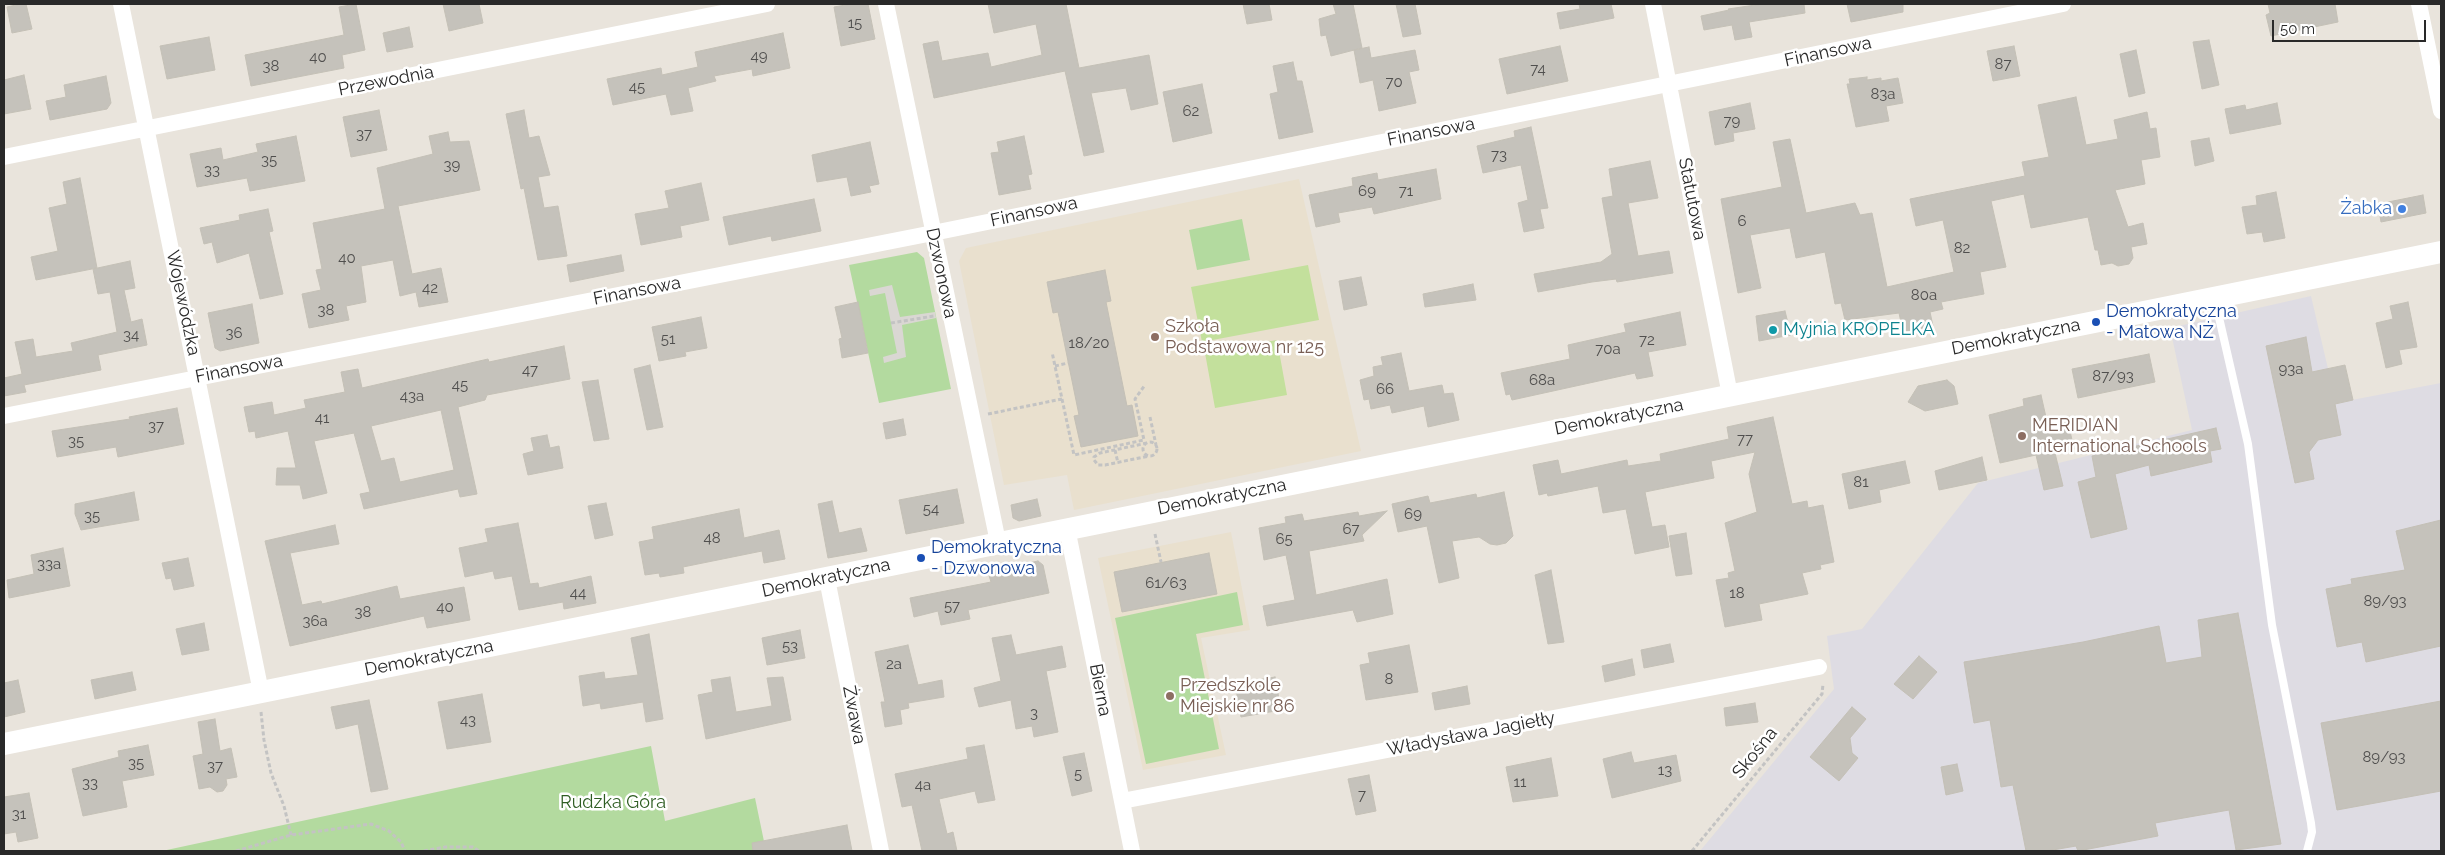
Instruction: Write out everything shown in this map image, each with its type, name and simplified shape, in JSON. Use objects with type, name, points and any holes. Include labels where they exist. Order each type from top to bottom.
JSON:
[{"type":"street","name":"Wojewódzka","points":[[121,4],[261,692]]},
{"type":"street","name":"Przewodnia","points":[[4,157],[767,4]]},
{"type":"street","name":"Dzwonowa","points":[[886,4],[998,542]]},
{"type":"street","name":"Statutowa","points":[[1653,4],[1730,395]]},
{"type":"street","name":"Finansowa","points":[[4,416],[932,232],[2063,4]]},
{"type":"street","points":[[2419,4],[2441,111]]},
{"type":"street","name":"Demokratyczna","points":[[4,744],[827,579],[1066,528],[2441,252]]},
{"type":"street","name":"Bierna","points":[[1066,528],[1132,851]]},
{"type":"street","name":"Żwawa","points":[[827,579],[881,851]]},
{"type":"street","name":"Władysława Jagiełły","points":[[1122,801],[1819,667]]},
{"type":"lane","points":[[2215,298],[2248,444],[2272,626],[2311,823],[2312,832],[2307,851]]},
{"type":"path","points":[[891,323],[938,315]]},
{"type":"path","points":[[1052,352],[1074,455],[1144,440],[1136,399],[1145,385]]},
{"type":"path","points":[[1056,366],[1068,363]]},
{"type":"path","points":[[983,415],[1062,399]]},
{"type":"path","points":[[1150,417],[1156,446],[1156,453],[1118,463],[1098,465],[1094,460],[1096,454],[1146,443],[1156,446]]},
{"type":"path","points":[[1146,443],[1144,451],[1149,456]]},
{"type":"path","points":[[1115,450],[1118,463]]},
{"type":"path","points":[[1155,531],[1161,562]]},
{"type":"path","name":"Skośna","points":[[1692,851],[1822,694],[1823,684],[1819,667]]},
{"type":"path","points":[[261,692],[264,740],[271,773],[284,806],[291,835]]},
{"type":"path","points":[[236,851],[250,849],[291,835],[370,824],[389,830],[401,842],[405,851]]},
{"type":"path","points":[[424,851],[445,847],[473,847],[479,851]]},
{"type":"shaded area","name":"Szkoła Podstawowa nr 125","points":[[1299,179],[1361,451],[1074,510],[1067,475],[1004,485],[959,261],[966,248]]},
{"type":"shaded area","points":[[892,285],[900,317],[935,312],[936,318],[902,325],[906,357],[884,363],[883,357],[897,353],[885,293],[870,296],[869,290]]},
{"type":"shaded area","points":[[2311,296],[2336,403],[2441,383],[2441,851],[1700,851],[1834,689],[1827,636],[1862,629],[1978,483],[2192,430],[2170,328]]},
{"type":"shaded area","name":"Przedszkole Miejskie nr 86","points":[[1231,532],[1250,630],[1201,638],[1226,755],[1143,770],[1098,558]]},
{"type":"green space","points":[[1242,219],[1250,260],[1197,270],[1189,230]]},
{"type":"green space","points":[[917,252],[924,258],[951,389],[879,403],[849,265]]},
{"type":"green space","points":[[1308,265],[1319,320],[1202,342],[1191,287]]},
{"type":"green space","points":[[1277,340],[1287,395],[1215,408],[1205,353]]},
{"type":"green space","points":[[1237,592],[1243,625],[1196,634],[1219,749],[1146,764],[1115,618]]},
{"type":"green space","name":"Rudzka Góra","points":[[651,746],[665,821],[755,798],[766,851],[162,851]]},
{"type":"building","points":[[26,4],[32,29],[12,33],[7,7]]},
{"type":"building","points":[[356,4],[365,50],[342,55],[344,68],[251,86],[245,55],[344,35],[339,7]]},
{"type":"building","points":[[443,4],[479,4],[483,23],[449,31]]},
{"type":"building","points":[[868,4],[875,39],[841,46],[834,7]]},
{"type":"building","points":[[988,4],[1066,4],[1079,68],[1149,55],[1158,104],[1131,110],[1126,88],[1091,93],[1104,152],[1084,156],[1065,71],[934,98],[923,44],[938,41],[942,61],[988,53],[991,67],[1042,55],[1036,24],[994,33]]},
{"type":"building","points":[[1243,4],[1269,4],[1272,20],[1247,24]]},
{"type":"building","points":[[1333,4],[1353,4],[1362,48],[1331,56],[1326,35],[1321,36],[1319,19],[1336,14]]},
{"type":"building","points":[[1396,4],[1415,4],[1421,34],[1403,37]]},
{"type":"building","points":[[1579,4],[1611,4],[1614,18],[1560,29],[1557,13],[1580,9]]},
{"type":"building","points":[[1762,4],[1804,4],[1805,13],[1749,22],[1752,37],[1735,40],[1732,25],[1704,30],[1701,16],[1728,9]]},
{"type":"building","points":[[1847,4],[1903,4],[1903,12],[1851,22]]},
{"type":"building","points":[[2268,4],[2335,4],[2338,22],[2271,36],[2266,15],[2270,13]]},
{"type":"building","points":[[409,27],[413,47],[387,52],[383,33]]},
{"type":"building","points":[[783,33],[790,68],[753,76],[752,69],[714,76],[716,81],[688,88],[693,111],[671,115],[666,94],[613,105],[607,79],[661,68],[662,75],[698,67],[695,52]]},
{"type":"building","points":[[209,37],[215,70],[167,79],[160,46]]},
{"type":"building","points":[[2209,40],[2219,85],[2202,89],[2193,42]]},
{"type":"building","points":[[1560,46],[1568,81],[1507,94],[1499,59]]},
{"type":"building","points":[[2014,46],[2020,76],[1993,81],[1987,51]]},
{"type":"building","points":[[1369,47],[1371,58],[1415,50],[1419,70],[1409,72],[1416,103],[1379,111],[1373,80],[1360,83],[1354,50]]},
{"type":"building","points":[[2136,50],[2145,93],[2129,97],[2120,54]]},
{"type":"building","points":[[1293,62],[1297,81],[1302,81],[1313,132],[1279,139],[1270,94],[1278,92],[1273,66]]},
{"type":"building","points":[[24,75],[31,109],[4,114],[4,80]]},
{"type":"building","points":[[106,76],[111,103],[107,109],[50,120],[46,101],[66,97],[64,85]]},
{"type":"building","points":[[1867,77],[1867,80],[1881,78],[1881,81],[1898,78],[1903,103],[1886,106],[1889,121],[1856,127],[1847,84],[1850,84],[1849,79]]},
{"type":"building","points":[[1202,84],[1212,133],[1173,142],[1163,92]]},
{"type":"building","points":[[2076,97],[2086,145],[2118,139],[2114,120],[2147,112],[2150,129],[2156,128],[2160,157],[2141,160],[2145,184],[2115,190],[2128,227],[2143,223],[2147,244],[2131,247],[2133,258],[2129,264],[2118,266],[2112,263],[2101,265],[2098,250],[2095,250],[2088,217],[2031,228],[2024,194],[1991,201],[2006,267],[1980,272],[1984,294],[1941,302],[1943,309],[1930,312],[1933,326],[1903,332],[1899,313],[1845,320],[1841,303],[1835,304],[1825,252],[1796,258],[1790,228],[1750,235],[1761,288],[1738,293],[1721,199],[1782,187],[1773,142],[1790,139],[1806,213],[1855,203],[1860,215],[1872,213],[1887,287],[1954,272],[1943,220],[1916,226],[1910,199],[2025,176],[2022,162],[2049,157],[2038,105]]},
{"type":"building","points":[[1750,103],[1755,129],[1733,133],[1734,141],[1715,145],[1709,112]]},
{"type":"building","points":[[2277,103],[2281,124],[2230,134],[2225,109],[2245,105],[2246,110]]},
{"type":"building","points":[[379,110],[387,150],[351,157],[343,117]]},
{"type":"building","points":[[524,110],[529,138],[539,136],[550,175],[538,177],[544,208],[558,206],[567,256],[538,260],[524,188],[521,189],[506,114]]},
{"type":"building","points":[[1531,127],[1548,208],[1540,209],[1544,228],[1524,232],[1518,203],[1528,200],[1521,165],[1483,173],[1477,146],[1515,137],[1514,131]]},
{"type":"building","points":[[448,132],[450,142],[469,141],[480,190],[398,206],[412,274],[441,268],[448,302],[419,307],[416,292],[400,296],[393,260],[361,266],[366,302],[346,306],[349,320],[309,328],[302,294],[321,290],[316,270],[322,269],[313,223],[385,209],[377,168],[433,154],[429,136]]},
{"type":"building","points":[[296,136],[305,181],[250,191],[247,178],[197,187],[190,154],[221,148],[223,160],[258,152],[256,144]]},
{"type":"building","points":[[1024,136],[1032,174],[1028,175],[1031,189],[999,195],[991,153],[999,152],[997,142]]},
{"type":"building","points":[[2209,138],[2214,161],[2195,166],[2191,141]]},
{"type":"building","points":[[870,142],[879,184],[869,186],[871,192],[851,196],[847,177],[817,182],[812,155]]},
{"type":"building","points":[[1650,161],[1658,198],[1628,203],[1638,256],[1669,251],[1673,273],[1617,282],[1616,279],[1592,282],[1538,292],[1534,274],[1601,262],[1612,254],[1602,198],[1613,196],[1609,169]]},
{"type":"building","points":[[1436,169],[1441,199],[1374,214],[1372,207],[1338,213],[1340,222],[1316,227],[1309,195],[1353,186],[1352,178],[1377,173],[1378,180]]},
{"type":"building","points":[[80,178],[97,268],[36,280],[31,257],[58,251],[49,208],[67,204],[63,182]]},
{"type":"building","points":[[701,183],[709,220],[680,226],[682,237],[641,245],[635,214],[669,208],[665,191]]},
{"type":"building","points":[[2276,192],[2285,238],[2264,242],[2262,232],[2247,234],[2242,207],[2257,205],[2256,196]]},
{"type":"building","name":"Żabka","points":[[2423,195],[2426,213],[2381,222],[2378,204]]},
{"type":"building","points":[[814,199],[821,231],[772,241],[771,236],[729,245],[723,217]]},
{"type":"building","points":[[268,209],[273,231],[269,232],[283,294],[260,299],[249,253],[217,263],[212,242],[204,244],[200,228],[240,220],[239,215]]},
{"type":"building","points":[[621,255],[624,271],[570,282],[567,265]]},
{"type":"building","points":[[130,261],[135,288],[124,290],[131,322],[142,319],[147,345],[98,355],[101,370],[24,385],[26,392],[4,396],[4,378],[22,374],[15,342],[33,339],[36,357],[73,351],[71,343],[117,332],[110,292],[98,294],[93,269]]},
{"type":"building","points":[[1105,270],[1111,301],[1106,302],[1127,406],[1132,405],[1138,436],[1081,447],[1074,416],[1079,415],[1058,312],[1053,313],[1047,282]]},
{"type":"building","points":[[1361,277],[1367,305],[1344,310],[1339,281]]},
{"type":"building","points":[[1473,284],[1476,300],[1425,307],[1423,294]]},
{"type":"building","points":[[858,302],[868,353],[842,358],[839,339],[842,338],[835,307]]},
{"type":"building","points":[[2408,302],[2417,347],[2399,350],[2402,364],[2386,368],[2376,323],[2393,319],[2390,306]]},
{"type":"building","points":[[252,304],[259,343],[220,351],[215,348],[208,313]]},
{"type":"building","name":"Myjnia KROPELKA","points":[[1785,311],[1791,335],[1759,341],[1756,316]]},
{"type":"building","points":[[1680,312],[1686,345],[1648,352],[1653,376],[1637,379],[1635,373],[1512,400],[1510,394],[1506,395],[1501,373],[1570,359],[1568,345],[1626,332],[1624,324]]},
{"type":"building","points":[[701,317],[707,348],[685,352],[686,356],[659,361],[652,327]]},
{"type":"building","points":[[2306,337],[2312,372],[2345,365],[2353,400],[2335,404],[2341,435],[2318,440],[2309,452],[2314,479],[2295,483],[2266,346]]},
{"type":"building","points":[[564,346],[570,379],[487,395],[485,400],[458,407],[477,494],[460,497],[458,489],[364,509],[360,494],[370,492],[354,433],[314,441],[327,493],[303,499],[300,485],[276,485],[277,468],[296,468],[288,431],[256,438],[255,431],[249,432],[244,407],[272,402],[274,415],[306,408],[304,400],[345,392],[341,372],[358,369],[362,388],[488,359],[489,362]],"holes":[[[441,410],[454,470],[400,482],[394,458],[381,461],[371,426]]]},
{"type":"building","points":[[1401,353],[1409,391],[1442,385],[1444,394],[1453,393],[1459,420],[1428,427],[1424,406],[1392,413],[1390,405],[1371,409],[1369,399],[1364,400],[1360,380],[1374,376],[1373,367],[1383,365],[1381,357]]},
{"type":"building","points":[[2149,354],[2155,382],[2078,398],[2072,369]]},
{"type":"building","points":[[650,365],[663,427],[647,430],[634,369]]},
{"type":"building","points":[[598,380],[609,439],[594,441],[582,382]]},
{"type":"building","points":[[1947,380],[1954,386],[1958,404],[1925,411],[1908,402],[1918,386]]},
{"type":"building","name":"MERIDIAN International Schools","points":[[2041,395],[2048,426],[2068,422],[2074,449],[2055,453],[2063,486],[2044,490],[2036,455],[2000,463],[1989,415],[2024,406],[2023,399]]},
{"type":"building","points":[[177,408],[184,444],[118,457],[116,447],[57,457],[52,431],[130,419],[129,417]]},
{"type":"building","points":[[1773,417],[1792,504],[1807,501],[1808,508],[1823,505],[1834,562],[1820,565],[1821,569],[1802,573],[1808,594],[1759,604],[1762,620],[1725,627],[1716,580],[1729,578],[1728,573],[1735,571],[1725,523],[1757,512],[1749,474],[1755,452],[1711,461],[1714,478],[1645,492],[1652,527],[1665,525],[1669,547],[1635,554],[1626,509],[1603,513],[1598,486],[1548,496],[1547,493],[1539,495],[1533,465],[1558,460],[1561,474],[1627,460],[1628,466],[1661,461],[1660,454],[1729,439],[1727,427]]},
{"type":"building","points":[[903,419],[906,435],[886,439],[883,423]]},
{"type":"building","points":[[2216,428],[2221,449],[2210,451],[2212,462],[2151,476],[2149,465],[2115,474],[2127,529],[2091,538],[2078,482],[2096,477],[2092,456]]},
{"type":"building","points":[[547,435],[550,448],[559,446],[563,468],[528,475],[523,454],[534,451],[531,438]]},
{"type":"building","points":[[1982,457],[1987,480],[1939,490],[1935,471]]},
{"type":"building","points":[[1905,461],[1910,483],[1879,490],[1881,502],[1849,509],[1842,474]]},
{"type":"building","points":[[957,489],[964,523],[906,534],[899,500]]},
{"type":"building","points":[[134,492],[139,520],[81,530],[75,514],[75,504]]},
{"type":"building","points":[[1504,492],[1513,536],[1506,543],[1497,545],[1490,544],[1479,537],[1452,541],[1459,578],[1439,583],[1427,526],[1398,532],[1392,504],[1428,496],[1430,503],[1476,494],[1477,498]]},
{"type":"building","points":[[1037,499],[1041,516],[1019,521],[1013,518],[1011,505]]},
{"type":"building","points":[[832,501],[839,533],[861,528],[867,551],[828,558],[818,504]]},
{"type":"building","points":[[606,503],[613,535],[595,539],[588,506]]},
{"type":"building","points":[[739,509],[744,538],[779,530],[785,559],[764,563],[762,551],[683,567],[684,573],[660,577],[659,573],[645,575],[639,542],[654,539],[652,527]]},
{"type":"building","points":[[1387,511],[1362,535],[1364,541],[1309,551],[1316,595],[1387,579],[1393,614],[1357,622],[1353,610],[1267,626],[1263,606],[1295,600],[1286,555],[1264,560],[1259,528],[1286,523],[1285,517],[1302,514],[1304,521],[1358,512],[1359,516]]},
{"type":"building","points":[[2441,520],[2441,646],[2366,662],[2362,642],[2337,647],[2326,589],[2352,584],[2351,579],[2405,570],[2396,531]]},
{"type":"building","points":[[518,523],[530,584],[538,583],[539,588],[591,576],[596,603],[564,609],[563,602],[519,610],[512,576],[495,579],[493,571],[465,577],[459,548],[488,542],[485,529]]},
{"type":"building","points":[[335,525],[339,544],[290,553],[302,605],[321,601],[322,604],[397,586],[400,599],[464,587],[470,620],[427,628],[424,616],[290,646],[265,541]]},
{"type":"building","points":[[1686,533],[1692,574],[1676,576],[1669,536]]},
{"type":"building","points":[[63,548],[70,586],[9,598],[7,580],[34,574],[31,555]]},
{"type":"building","points":[[1209,553],[1217,594],[1122,612],[1114,572]]},
{"type":"building","points":[[188,558],[194,586],[174,590],[171,578],[166,579],[162,563]]},
{"type":"building","points":[[1038,561],[1043,565],[1049,593],[968,610],[970,619],[941,625],[938,611],[914,617],[910,598],[991,582],[988,572]]},
{"type":"building","points":[[1551,570],[1564,642],[1548,644],[1535,575]]},
{"type":"building","points":[[2238,613],[2281,844],[2236,850],[2229,810],[2155,823],[2158,836],[2078,851],[2076,846],[2047,851],[2026,851],[2013,785],[2001,787],[1990,720],[1974,723],[1964,662],[2083,642],[2159,626],[2166,663],[2202,657],[2198,620]]},
{"type":"building","points":[[204,623],[209,650],[182,655],[176,629]]},
{"type":"building","points":[[800,630],[805,658],[767,665],[762,638]]},
{"type":"building","points":[[649,634],[663,719],[646,722],[643,702],[601,709],[600,703],[583,706],[579,676],[604,672],[605,679],[638,675],[631,638]]},
{"type":"building","points":[[1011,635],[1016,655],[1062,646],[1066,667],[1046,671],[1058,732],[1034,737],[1032,726],[1016,729],[1011,700],[979,707],[974,688],[1001,681],[992,638]]},
{"type":"building","points":[[1670,644],[1674,662],[1644,668],[1641,650]]},
{"type":"building","points":[[908,645],[918,685],[942,680],[944,697],[908,703],[909,708],[900,710],[902,724],[885,727],[881,702],[885,702],[875,652]]},
{"type":"building","points":[[1409,645],[1418,692],[1366,700],[1360,665],[1370,663],[1368,653]]},
{"type":"building","points":[[1919,656],[1937,672],[1913,699],[1894,684]]},
{"type":"building","points":[[1632,659],[1635,675],[1605,682],[1602,666]]},
{"type":"building","points":[[132,672],[136,690],[95,699],[91,680]]},
{"type":"building","points":[[730,677],[736,712],[772,706],[767,678],[783,677],[791,720],[706,739],[698,695],[713,692],[711,680]]},
{"type":"building","points":[[1275,677],[1281,710],[1241,717],[1235,684]]},
{"type":"building","points":[[18,680],[25,712],[4,717],[4,683]]},
{"type":"building","points":[[1467,686],[1470,704],[1435,710],[1432,693]]},
{"type":"building","points":[[482,694],[491,742],[447,749],[438,702]]},
{"type":"building","points":[[369,700],[388,789],[371,792],[358,724],[336,729],[331,707]]},
{"type":"building","points":[[2441,701],[2441,791],[2337,810],[2321,723]]},
{"type":"building","points":[[1755,703],[1758,722],[1726,726],[1724,708]]},
{"type":"building","points":[[1852,707],[1866,719],[1850,738],[1852,753],[1858,758],[1839,781],[1810,757]]},
{"type":"building","points":[[215,719],[220,751],[231,748],[237,777],[226,779],[227,785],[223,791],[217,792],[210,787],[199,789],[193,756],[203,754],[198,722]]},
{"type":"building","points":[[148,745],[154,775],[122,781],[127,807],[83,816],[72,769],[119,757],[118,751]]},
{"type":"building","points":[[984,745],[995,800],[978,803],[975,791],[939,799],[947,834],[953,832],[957,851],[922,851],[912,805],[902,807],[895,774],[968,759],[966,748]]},
{"type":"building","points":[[1631,752],[1634,763],[1676,755],[1681,781],[1612,798],[1603,759]]},
{"type":"building","points":[[1084,753],[1092,791],[1072,796],[1063,757]]},
{"type":"building","points":[[1551,758],[1558,796],[1513,802],[1506,767]]},
{"type":"building","points":[[1957,764],[1963,791],[1946,795],[1941,767]]},
{"type":"building","points":[[1369,775],[1376,811],[1356,815],[1348,779]]},
{"type":"building","points":[[29,793],[38,838],[18,842],[16,832],[4,834],[4,797]]},
{"type":"building","points":[[847,825],[852,851],[753,851],[752,843]]},
{"type":"place","name":"Żabka","points":[[2402,209]]},
{"type":"place","name":"Demokratyczna - Matowa NŻ","points":[[2096,322]]},
{"type":"place","name":"Myjnia KROPELKA","points":[[1773,330]]},
{"type":"place","name":"Szkoła Podstawowa nr 125","points":[[1155,337]]},
{"type":"place","name":"MERIDIAN International Schools","points":[[2022,436]]},
{"type":"place","name":"Demokratyczna - Dzwonowa","points":[[921,558]]},
{"type":"place","name":"Przedszkole Miejskie nr 86","points":[[1170,696]]}]
